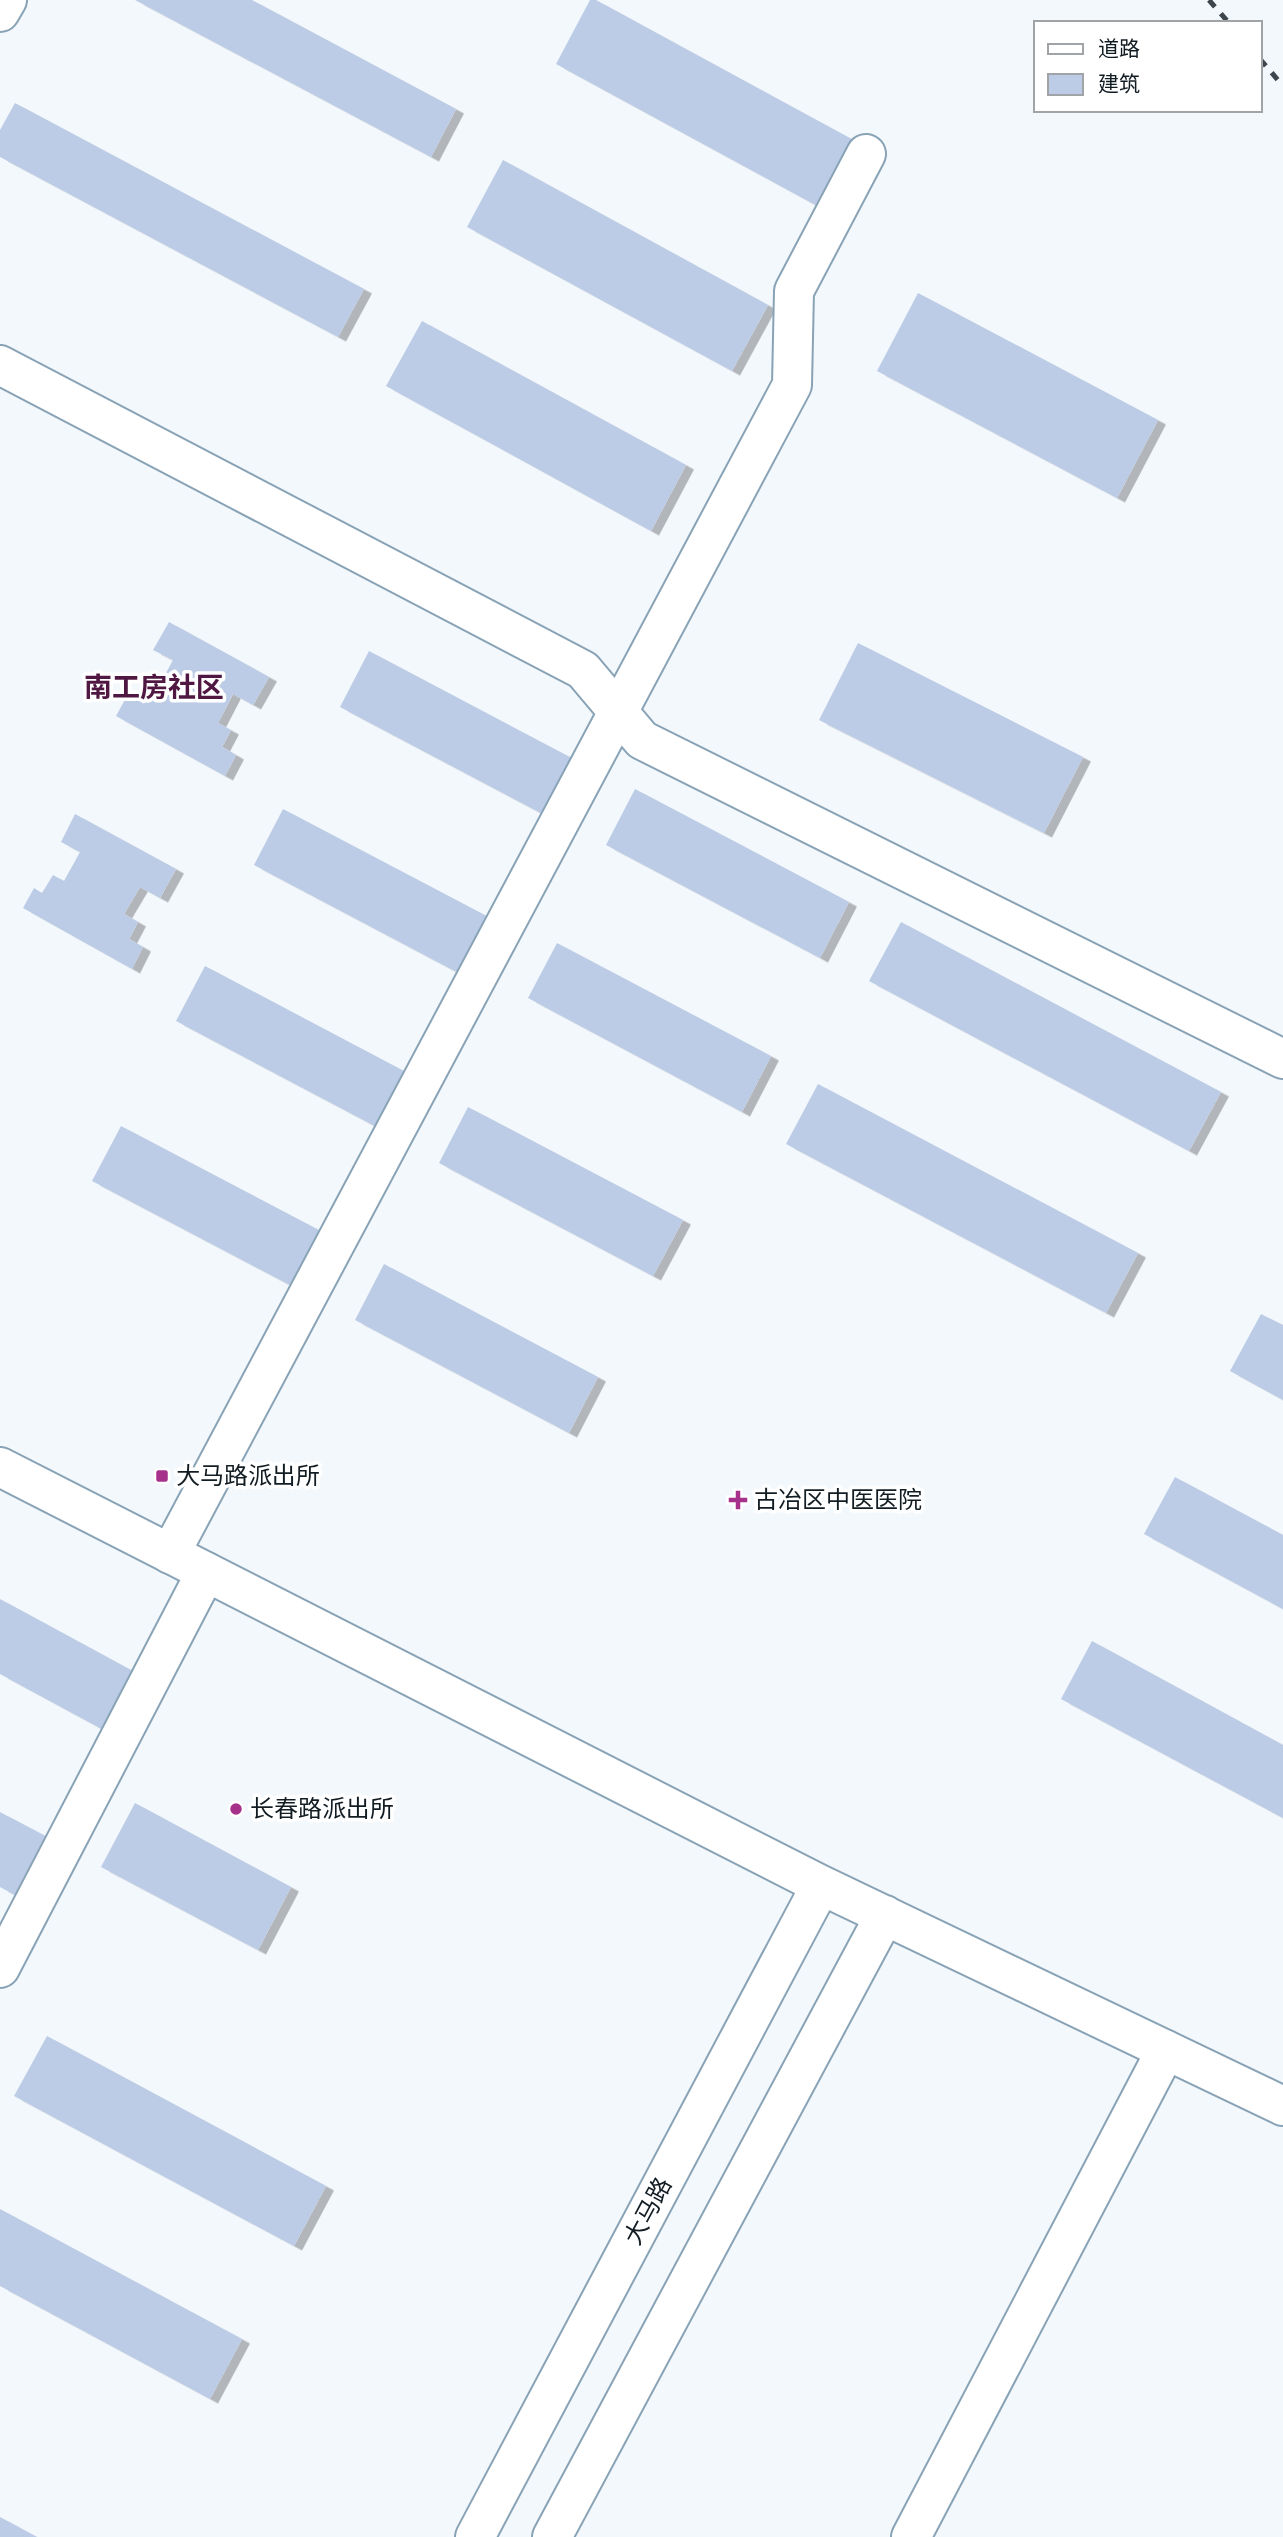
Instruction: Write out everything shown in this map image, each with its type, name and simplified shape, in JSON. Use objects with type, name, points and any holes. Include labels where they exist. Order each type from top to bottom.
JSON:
[{"type":"street","points":[[0,12],[6,0]]},
{"type":"street","points":[[170,1554],[792,385],[794,290],[866,154]]},
{"type":"street","points":[[0,365],[583,670],[642,740],[1283,1059]]},
{"type":"street","points":[[0,1467],[821,1885],[1283,2106]]},
{"type":"street","points":[[0,1968],[206,1572]]},
{"type":"street","name":"大马路","points":[[475,2537],[821,1885]]},
{"type":"street","points":[[552,2537],[885,1915]]},
{"type":"street","points":[[911,2537],[1166,2050]]},
{"type":"building","points":[[135,0],[252,0],[456,109],[431,157]]},
{"type":"building","points":[[590,0],[596,0],[857,142],[821,208],[556,64]]},
{"type":"building","points":[[15,103],[364,289],[338,337],[0,157],[0,130]]},
{"type":"building","points":[[503,160],[768,305],[732,371],[467,227]]},
{"type":"building","points":[[918,293],[1158,420],[1117,498],[877,371]]},
{"type":"building","points":[[422,321],[686,465],[651,531],[386,386]]},
{"type":"building","points":[[169,622],[269,677],[253,705],[233,694],[218,723],[231,730],[222,747],[236,755],[225,776],[116,716],[127,696],[136,701],[146,683],[157,690],[173,660],[153,650]]},
{"type":"building","points":[[858,643],[1083,757],[1044,833],[819,720]]},
{"type":"building","points":[[369,651],[583,764],[554,820],[340,707]]},
{"type":"building","points":[[635,789],[849,902],[820,958],[606,845]]},
{"type":"building","points":[[283,809],[498,922],[468,978],[254,865]]},
{"type":"building","points":[[75,814],[176,869],[160,898],[140,887],[124,914],[138,922],[129,939],[143,947],[132,969],[23,908],[34,888],[42,893],[53,875],[64,881],[80,852],[61,842]]},
{"type":"building","points":[[901,922],[1221,1092],[1189,1151],[869,981]]},
{"type":"building","points":[[557,943],[771,1056],[742,1112],[528,998]]},
{"type":"building","points":[[205,966],[419,1079],[390,1134],[176,1021]]},
{"type":"building","points":[[818,1084],[1138,1253],[1106,1313],[786,1144]]},
{"type":"building","points":[[468,1107],[683,1220],[653,1276],[439,1163]]},
{"type":"building","points":[[121,1126],[336,1239],[307,1294],[92,1181]]},
{"type":"building","points":[[384,1264],[598,1377],[569,1433],[355,1320]]},
{"type":"building","points":[[1261,1314],[1283,1325],[1283,1400],[1230,1371]]},
{"type":"building","points":[[1175,1477],[1283,1535],[1283,1609],[1144,1534]]},
{"type":"building","points":[[0,1599],[142,1676],[111,1734],[0,1674]]},
{"type":"building","points":[[1092,1641],[1283,1745],[1283,1818],[1061,1699]]},
{"type":"building","name":"长春路派出所","points":[[135,1803],[291,1887],[258,1950],[101,1867]]},
{"type":"building","points":[[0,1812],[53,1840],[22,1899],[0,1887]]},
{"type":"building","points":[[47,2036],[326,2186],[294,2246],[14,2096]]},
{"type":"building","points":[[0,2209],[242,2339],[210,2399],[0,2286]]},
{"type":"building","points":[[0,2517],[37,2537],[0,2537]]},
{"type":"railway","points":[[1209,0],[1227,21]]},
{"type":"railway","points":[[1262,61],[1283,86]]},
{"type":"place","name":"大马路派出所","points":[[162,1476]]},
{"type":"place","name":"古冶区中医医院","points":[[738,1500]]},
{"type":"place","name":"长春路派出所","points":[[236,1809]]},
{"type":"district","name":"南工房社区","points":[[154,687]]}]
